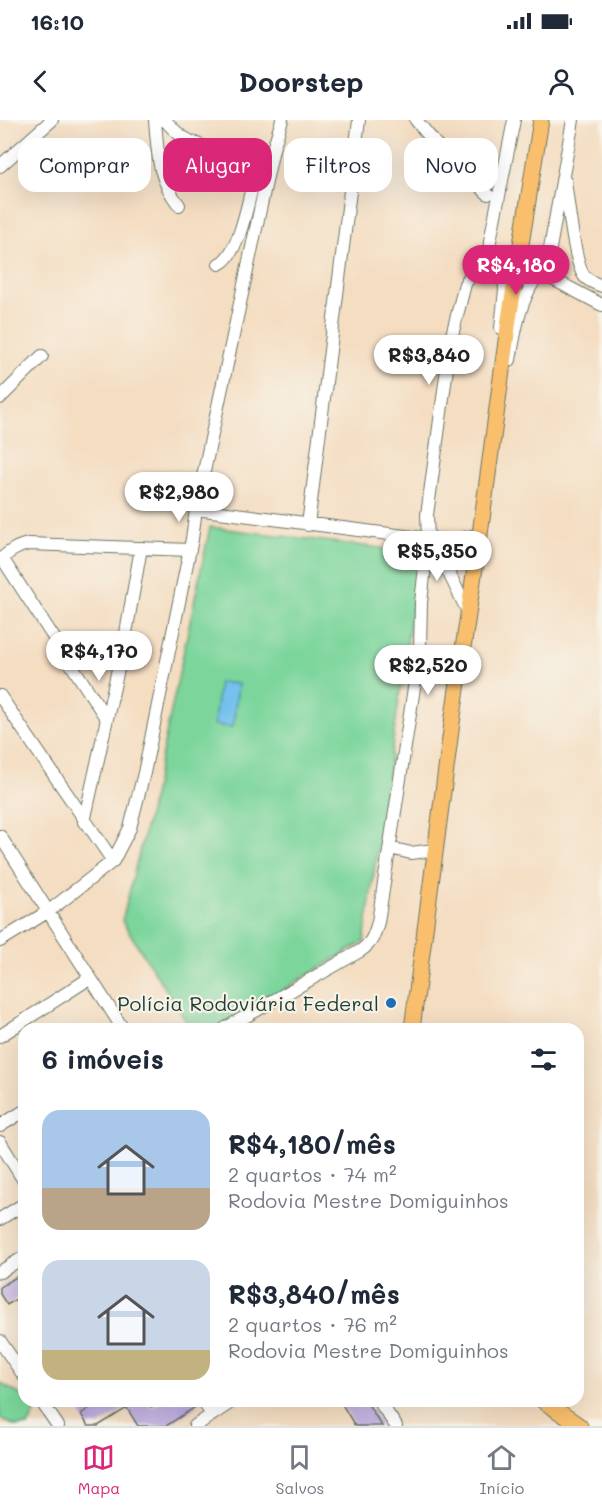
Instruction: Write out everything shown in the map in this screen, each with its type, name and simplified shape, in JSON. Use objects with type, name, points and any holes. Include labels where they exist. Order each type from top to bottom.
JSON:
[{"type":"main road","points":[[413,1023],[434,850],[498,398],[509,280],[541,122]]},
{"type":"main road","points":[[552,1407],[580,1426]]},
{"type":"street","points":[[0,165],[52,120]]},
{"type":"street","points":[[155,120],[160,174],[170,194],[179,205]]},
{"type":"street","points":[[165,120],[191,142],[251,164],[255,175],[235,246],[227,261],[219,264]]},
{"type":"street","points":[[0,940],[49,910],[113,861],[130,828],[273,149],[282,120]]},
{"type":"street","points":[[308,525],[359,120]]},
{"type":"street","points":[[416,120],[438,147],[488,194]]},
{"type":"street","points":[[514,120],[490,241],[489,259],[509,280],[528,281],[538,276]]},
{"type":"street","points":[[498,398],[510,363],[524,298],[549,254],[573,120]]},
{"type":"street","points":[[564,171],[580,266],[584,277],[602,286]]},
{"type":"street","points":[[234,1023],[370,944],[378,922],[420,650],[421,603],[428,539],[427,515],[452,339],[465,284],[477,266],[489,259]]},
{"type":"street","points":[[538,276],[602,305]]},
{"type":"street","points":[[0,398],[42,356]]},
{"type":"street","points":[[196,509],[428,539],[453,541],[480,534]]},
{"type":"street","points":[[428,539],[445,565],[468,612]]},
{"type":"street","points":[[106,718],[1,559],[20,545],[29,544],[190,550]]},
{"type":"street","points":[[84,822],[126,633],[141,548]]},
{"type":"street","points":[[0,696],[84,822],[113,861]]},
{"type":"street","points":[[0,838],[49,910],[119,1023]]},
{"type":"street","points":[[390,848],[411,853],[434,850]]},
{"type":"street","points":[[20,1023],[90,978]]},
{"type":"street","points":[[0,1036],[18,1024]]},
{"type":"street","points":[[0,1126],[18,1115]]},
{"type":"street","points":[[0,1142],[18,1171]]},
{"type":"street","points":[[0,1219],[18,1208]]},
{"type":"street","points":[[0,1272],[18,1261]]},
{"type":"street","points":[[0,1341],[18,1367]]},
{"type":"street","points":[[45,1407],[58,1426]]},
{"type":"street","points":[[207,1407],[212,1415]]},
{"type":"street","points":[[195,1426],[224,1407]]},
{"type":"street","points":[[387,1407],[396,1426]]},
{"type":"green space","points":[[210,527],[420,553],[364,942],[226,1023],[187,1023],[122,921],[152,801]]},
{"type":"green space","points":[[0,1383],[18,1394],[18,1407],[38,1407],[28,1426],[15,1426],[0,1418]]},
{"type":"water","points":[[219,682],[238,684],[233,727],[214,725]]},
{"type":"building","points":[[18,1276],[18,1298],[7,1305],[0,1294],[0,1287]]},
{"type":"building","points":[[91,1407],[195,1407],[166,1426],[138,1426],[127,1408],[98,1426],[88,1426],[81,1414]]},
{"type":"building","points":[[344,1407],[370,1407],[382,1426],[355,1426]]},
{"type":"place","name":"Polícia Rodoviária Federal","points":[[391,1003]]}]
